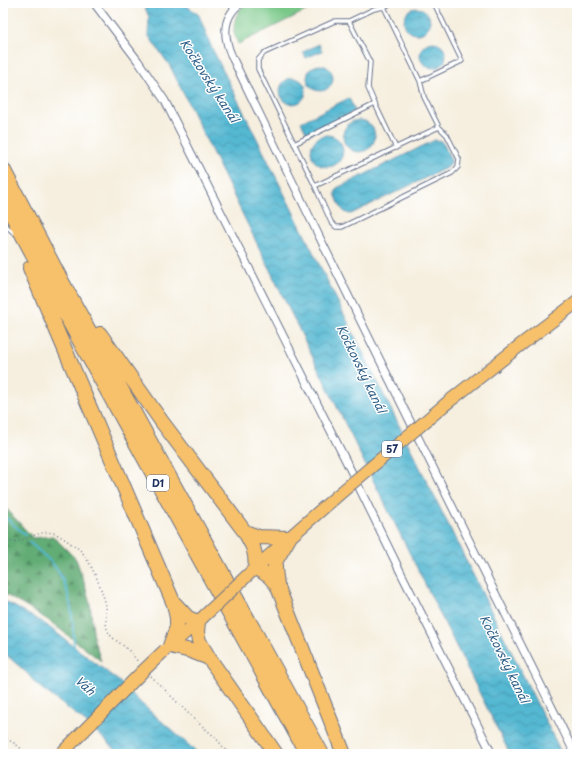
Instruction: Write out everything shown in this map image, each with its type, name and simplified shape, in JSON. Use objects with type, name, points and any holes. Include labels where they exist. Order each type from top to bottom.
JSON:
[{"type":"highway","name":"D1","points":[[3,169],[60,278],[322,754]]},
{"type":"highway","name":"D1","points":[[3,198],[6,217],[49,285],[307,754]]},
{"type":"highway","points":[[6,217],[35,277],[174,604],[177,627],[168,648],[191,651],[209,658]]},
{"type":"highway","points":[[60,278],[162,422],[245,532],[253,547],[255,555],[253,570],[269,576],[277,585]]},
{"type":"highway","points":[[245,532],[265,538],[289,538]]},
{"type":"highway","points":[[289,538],[275,562],[277,585],[344,754]]},
{"type":"highway","points":[[174,604],[188,618],[200,620],[196,632],[199,641],[209,658],[276,754]]},
{"type":"main road","name":"57","points":[[61,754],[168,648],[289,538],[447,403],[517,347],[577,302]]},
{"type":"street","points":[[94,3],[138,61],[165,101],[492,754]]},
{"type":"street","points":[[241,3],[233,6],[226,28],[226,40],[230,53],[575,754]]},
{"type":"lane","points":[[384,7],[420,81],[424,97],[439,127],[448,135],[459,159],[458,167],[452,173],[342,227],[336,227],[331,222],[258,69],[258,60],[264,53],[335,21],[349,21],[374,9],[384,7],[392,3]]},
{"type":"lane","points":[[420,81],[462,61],[434,3]]},
{"type":"lane","points":[[349,21],[370,62],[368,88],[396,148]]},
{"type":"lane","points":[[294,144],[375,104]]},
{"type":"lane","points":[[315,186],[439,127]]},
{"type":"path","points":[[3,540],[13,542],[36,534],[54,533],[80,549],[92,569],[102,591],[106,610],[106,627],[108,632],[111,637],[126,648],[142,666]]},
{"type":"path","points":[[146,672],[195,720],[215,737],[229,754]]},
{"type":"path","points":[[3,737],[14,743],[28,754]]},
{"type":"green space","points":[[247,3],[322,3],[238,44],[234,32],[234,25],[239,10]]},
{"type":"green space","points":[[3,505],[33,538],[53,536],[76,559],[90,603],[94,640],[101,661],[48,620],[3,593]]},
{"type":"water","name":"Kočkovský kanál","points":[[149,3],[183,3],[199,15],[211,46],[562,754],[510,754],[363,460],[170,66],[148,35],[149,17],[144,6]]},
{"type":"water","points":[[417,8],[426,12],[430,21],[426,30],[417,34],[408,30],[404,21],[408,12]]},
{"type":"water","points":[[433,42],[442,46],[446,55],[442,64],[433,68],[424,64],[420,55],[424,46]]},
{"type":"water","points":[[319,44],[322,51],[306,58],[303,52]]},
{"type":"water","points":[[320,65],[329,69],[333,78],[329,87],[320,91],[311,87],[307,78],[311,69]]},
{"type":"water","points":[[293,78],[302,82],[306,91],[302,100],[293,104],[284,100],[280,91],[284,82]]},
{"type":"water","points":[[349,98],[355,111],[308,135],[301,122]]},
{"type":"water","points":[[356,120],[362,120],[372,127],[375,136],[374,142],[368,149],[362,152],[356,152],[346,145],[343,139],[343,133],[350,123]]},
{"type":"water","points":[[324,135],[330,135],[340,142],[343,151],[342,157],[336,164],[330,167],[324,167],[314,160],[311,154],[311,148],[318,138]]},
{"type":"water","points":[[435,140],[441,141],[444,145],[451,160],[448,167],[351,214],[343,210],[335,194],[337,188]]},
{"type":"water","name":"Váh","points":[[3,600],[45,624],[120,682],[143,705],[199,754],[120,754],[87,723],[37,685],[27,673],[3,652]]},
{"type":"waterway","points":[[3,515],[25,535]]},
{"type":"waterway","points":[[29,542],[52,563],[64,582],[72,614],[74,648]]}]
